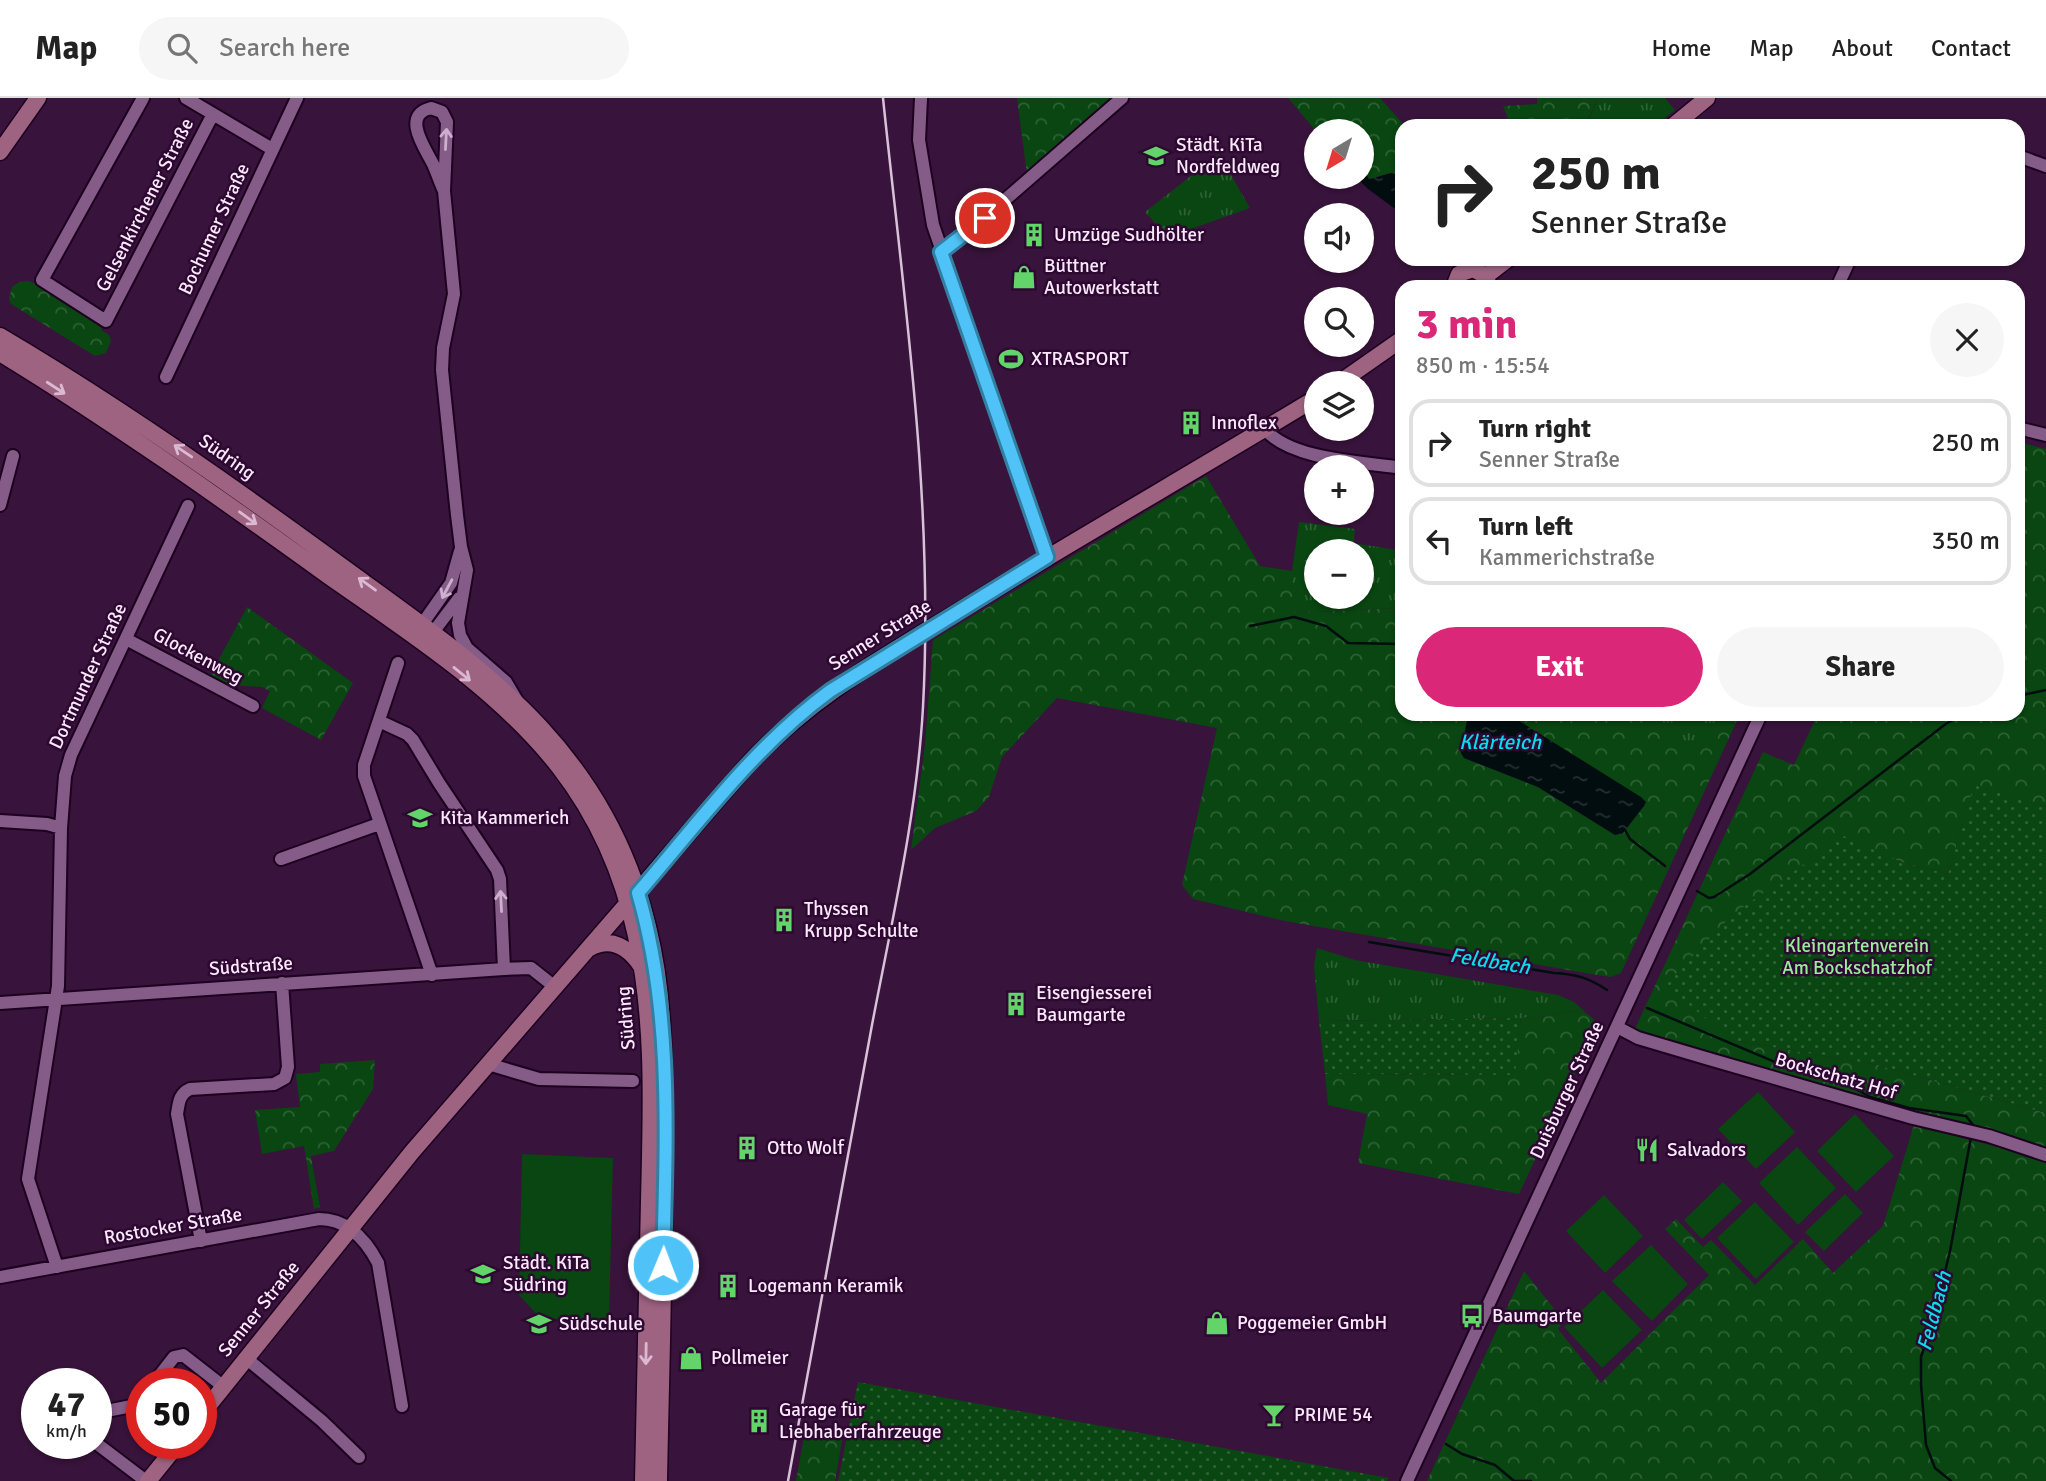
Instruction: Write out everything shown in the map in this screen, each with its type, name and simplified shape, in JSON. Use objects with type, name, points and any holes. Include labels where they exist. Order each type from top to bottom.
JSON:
[{"type":"main road","points":[[0,152],[38,98]]},
{"type":"main road","points":[[1682,119],[1707,98]]},
{"type":"main road","points":[[1489,280],[1502,266]]},
{"type":"main road","points":[[1457,280],[1459,274],[1468,269],[1478,270],[1487,280]]},
{"type":"main road","name":"Südring","points":[[0,336],[214,472],[423,634],[520,705],[550,737],[589,788],[617,836],[633,898],[648,1001],[651,1083],[643,1481]]},
{"type":"main road","points":[[1356,371],[1395,344]]},
{"type":"main road","name":"Südring","points":[[0,353],[101,416],[423,634],[542,746],[562,771],[604,841],[649,930],[656,968],[663,1039],[664,1194],[659,1481]]},
{"type":"main road","name":"Senner Straße","points":[[217,1396],[412,1152],[755,757],[798,716],[830,691],[1047,557],[1304,405]]},
{"type":"main road","points":[[588,949],[604,943],[625,948],[642,968]]},
{"type":"main road","points":[[147,1481],[165,1459]]},
{"type":"street","name":"Gelsenkirchener Straße","points":[[143,98],[41,281],[106,321],[214,114]]},
{"type":"street","name":"Gelsenkirchener Straße","points":[[186,98],[272,149]]},
{"type":"street","name":"Bochumer Straße","points":[[166,377],[296,98]]},
{"type":"street","points":[[921,98],[919,122],[928,205],[941,252],[1047,557]]},
{"type":"street","points":[[941,252],[960,239],[1122,98]]},
{"type":"street","name":"Südring","points":[[444,191],[417,133],[417,118],[431,108],[442,112],[447,122],[444,191],[454,293],[453,309],[443,348],[442,370],[461,548],[467,570],[458,622],[462,641],[467,648],[506,682],[520,705]]},
{"type":"street","points":[[2025,158],[2046,166]]},
{"type":"street","points":[[1265,429],[1276,440],[1295,449],[1395,467]]},
{"type":"street","points":[[2025,430],[2046,435]]},
{"type":"street","points":[[0,505],[13,456]]},
{"type":"street","name":"Dortmunder Straße","points":[[57,1267],[28,1179],[54,998],[58,986],[61,828],[65,776],[71,755],[188,506]]},
{"type":"street","name":"Südring","points":[[423,634],[451,583],[461,548]]},
{"type":"street","points":[[423,634],[463,592]]},
{"type":"street","name":"Glockenweg","points":[[126,639],[253,706]]},
{"type":"street","points":[[398,663],[364,765],[364,776],[432,975]]},
{"type":"street","points":[[379,721],[414,740],[497,870],[500,879],[504,969]]},
{"type":"street","name":"Duisburger Straße","points":[[1407,1481],[1758,721]]},
{"type":"street","points":[[0,821],[47,824],[61,828]]},
{"type":"street","points":[[281,859],[379,824]]},
{"type":"street","name":"Südstraße","points":[[0,1003],[531,968],[555,988]]},
{"type":"street","points":[[201,1241],[177,1114],[179,1099],[183,1092],[190,1089],[274,1084],[285,1078],[288,1067],[282,983]]},
{"type":"street","name":"Bockschatz Hof","points":[[1617,1027],[1638,1038],[1913,1118],[1989,1136],[2046,1155]]},
{"type":"street","points":[[488,1064],[540,1079],[634,1081]]},
{"type":"street","name":"Rostocker Straße","points":[[0,1277],[319,1219],[332,1219],[350,1229]]},
{"type":"street","points":[[350,1229],[370,1249],[378,1263],[402,1406]]},
{"type":"street","points":[[165,1368],[174,1357],[183,1355],[200,1368]]},
{"type":"street","points":[[247,1359],[322,1421],[359,1457]]},
{"type":"street","points":[[217,1382],[224,1387]]},
{"type":"street","points":[[112,1455],[147,1481]]},
{"type":"green space","points":[[1017,98],[1117,98],[1027,175]]},
{"type":"green space","points":[[1288,98],[1380,98],[1399,119],[1395,119],[1395,174],[1374,178],[1374,119],[1306,119]]},
{"type":"green space","points":[[1537,98],[1598,98],[1588,119],[1508,119],[1503,106],[1537,104]]},
{"type":"green space","points":[[1598,98],[1665,98],[1675,110],[1664,119],[1589,119]]},
{"type":"green space","points":[[1219,154],[1250,208],[1168,237],[1145,212]]},
{"type":"green space","points":[[28,281],[39,285],[103,325],[101,330],[109,335],[111,341],[106,353],[95,356],[11,304],[9,299],[12,287],[19,282]]},
{"type":"green space","points":[[2025,444],[2046,449],[2046,807],[1974,786],[1948,874],[1901,862],[1879,853],[1732,1040],[1878,1065],[2046,1113],[2046,1147],[1992,1130],[1914,1113],[1634,1031],[1763,752],[1794,765],[1815,721],[2025,721]]},
{"type":"green space","points":[[1206,476],[1260,566],[1292,571],[1293,613],[1395,608],[1395,721],[1467,721],[1461,753],[1464,758],[1538,787],[1615,835],[1623,833],[1646,802],[1519,721],[1662,721],[1698,755],[1717,721],[1737,721],[1621,973],[1611,977],[1285,921],[1193,899],[1182,885],[1217,728],[1057,698],[1002,757],[989,797],[976,811],[935,828],[911,850],[925,745],[933,640]]},
{"type":"green space","points":[[1299,522],[1304,525],[1355,529],[1354,539],[1304,539],[1304,609],[1374,609],[1374,546],[1395,550],[1395,608],[1292,613],[1292,571]]},
{"type":"green space","points":[[247,607],[353,683],[321,740],[262,708],[270,691],[262,687],[228,685],[210,676]]},
{"type":"green space","points":[[1661,721],[1717,721],[1698,756]]},
{"type":"green space","name":"Kleingartenverein Am Bockschatzhof","points":[[1974,785],[2046,807],[2046,1113],[1878,1065],[1732,1040],[1665,985],[1732,915],[1844,836],[1901,862],[1948,874]]},
{"type":"green space","points":[[1317,948],[1355,960],[1558,995],[1574,1002],[1586,1013],[1576,1010],[1551,1016],[1521,1018],[1319,1021],[1314,965]]},
{"type":"green space","points":[[1576,1010],[1586,1013],[1598,1023],[1519,1194],[1358,1163],[1367,1114],[1328,1105],[1325,1074],[1514,1075],[1521,1018],[1551,1016]]},
{"type":"green space","points":[[1521,1018],[1515,1075],[1325,1074],[1319,1021]]},
{"type":"green space","points":[[375,1060],[373,1089],[334,1151],[311,1156],[320,1207],[314,1209],[304,1146],[262,1154],[255,1110],[300,1107],[296,1074],[320,1072],[320,1064]]},
{"type":"green space","points":[[1758,1092],[1795,1132],[1756,1169],[1718,1129]]},
{"type":"green space","points":[[1855,1114],[1894,1156],[1856,1192],[1817,1151]]},
{"type":"green space","points":[[1914,1125],[2046,1160],[2046,1481],[1427,1481],[1524,1271],[1564,1321],[1558,1329],[1601,1383],[1709,1275],[1665,1229],[1676,1219],[1703,1247],[1711,1240],[1755,1285],[1803,1239],[1833,1273],[1883,1226]]},
{"type":"green space","points":[[1797,1147],[1836,1188],[1798,1225],[1759,1183]]},
{"type":"green space","points":[[522,1154],[613,1158],[609,1320],[541,1319],[519,1295]]},
{"type":"green space","points":[[1723,1182],[1742,1201],[1702,1239],[1684,1220]]},
{"type":"green space","points":[[1845,1194],[1863,1213],[1824,1251],[1805,1232]]},
{"type":"green space","points":[[1604,1195],[1643,1236],[1605,1273],[1566,1231]]},
{"type":"green space","points":[[1755,1202],[1794,1242],[1756,1279],[1717,1238]]},
{"type":"green space","points":[[1651,1245],[1688,1284],[1652,1321],[1612,1281]]},
{"type":"green space","points":[[1603,1290],[1642,1330],[1602,1368],[1564,1327]]},
{"type":"green space","points":[[858,1382],[1389,1478],[1387,1481],[838,1481]]},
{"type":"green space","points":[[806,1426],[843,1435],[835,1481],[796,1481]]},
{"type":"water","points":[[1395,174],[1395,209],[1368,189],[1374,189],[1374,178]]},
{"type":"water","name":"Klärteich","points":[[1467,721],[1519,721],[1646,802],[1623,833],[1615,835],[1538,787],[1464,758],[1461,753]]},
{"type":"waterway","points":[[1250,626],[1294,617],[1326,626],[1348,643],[1395,644]]},
{"type":"waterway","points":[[2025,694],[2046,690]]},
{"type":"waterway","points":[[1697,891],[1709,898],[1714,897],[1750,874],[1951,721]]},
{"type":"waterway","points":[[1625,830],[1630,839],[1665,866]]},
{"type":"waterway","name":"Feldbach","points":[[1369,942],[1576,976],[1607,990]]},
{"type":"waterway","name":"Feldbach","points":[[1647,1008],[1780,1064],[1851,1086],[1870,1097],[1909,1108],[1966,1116],[1973,1125]]},
{"type":"waterway","name":"Feldbach","points":[[1951,1481],[1935,1468],[1926,1445],[1921,1357],[1934,1318],[1950,1251],[1971,1137]]},
{"type":"waterway","points":[[1446,1444],[1462,1454],[1495,1465],[1514,1481],[1531,1481]]},
{"type":"railway","points":[[788,1481],[903,867],[923,707],[925,631],[921,478],[908,326],[883,98]]},
{"type":"place","name":"Städt. KiTa Nordfeldweg","points":[[1156,156]]},
{"type":"place","name":"Umzüge Sudhölter","points":[[1034,235]]},
{"type":"place","name":"Büttner Autowerkstatt","points":[[1024,277]]},
{"type":"place","name":"XTRASPORT","points":[[1011,359]]},
{"type":"place","name":"Innoflex","points":[[1191,423]]},
{"type":"place","name":"Kita Kammerich","points":[[420,818]]},
{"type":"place","name":"Thyssen Krupp Schulte","points":[[784,920]]},
{"type":"place","name":"Eisengiesserei Baumgarte","points":[[1016,1004]]},
{"type":"place","name":"Otto Wolf","points":[[747,1148]]},
{"type":"place","name":"Salvadors","points":[[1647,1150]]},
{"type":"place","name":"Städt. KiTa Südring","points":[[483,1274]]},
{"type":"place","name":"Logemann Keramik","points":[[728,1286]]},
{"type":"place","name":"Baumgarte","points":[[1472,1316]]},
{"type":"place","name":"Poggemeier GmbH","points":[[1217,1323]]},
{"type":"place","name":"Südschule","points":[[539,1324]]},
{"type":"place","name":"Pollmeier","points":[[691,1358]]},
{"type":"place","name":"PRIME 54","points":[[1274,1415]]},
{"type":"place","name":"Garage für Liebhaberfahrzeuge","points":[[759,1421]]},
{"type":"route","points":[[663,1265],[663,1039],[656,968],[638,893],[755,757],[798,716],[830,691],[1047,557],[941,252],[985,218]]}]
